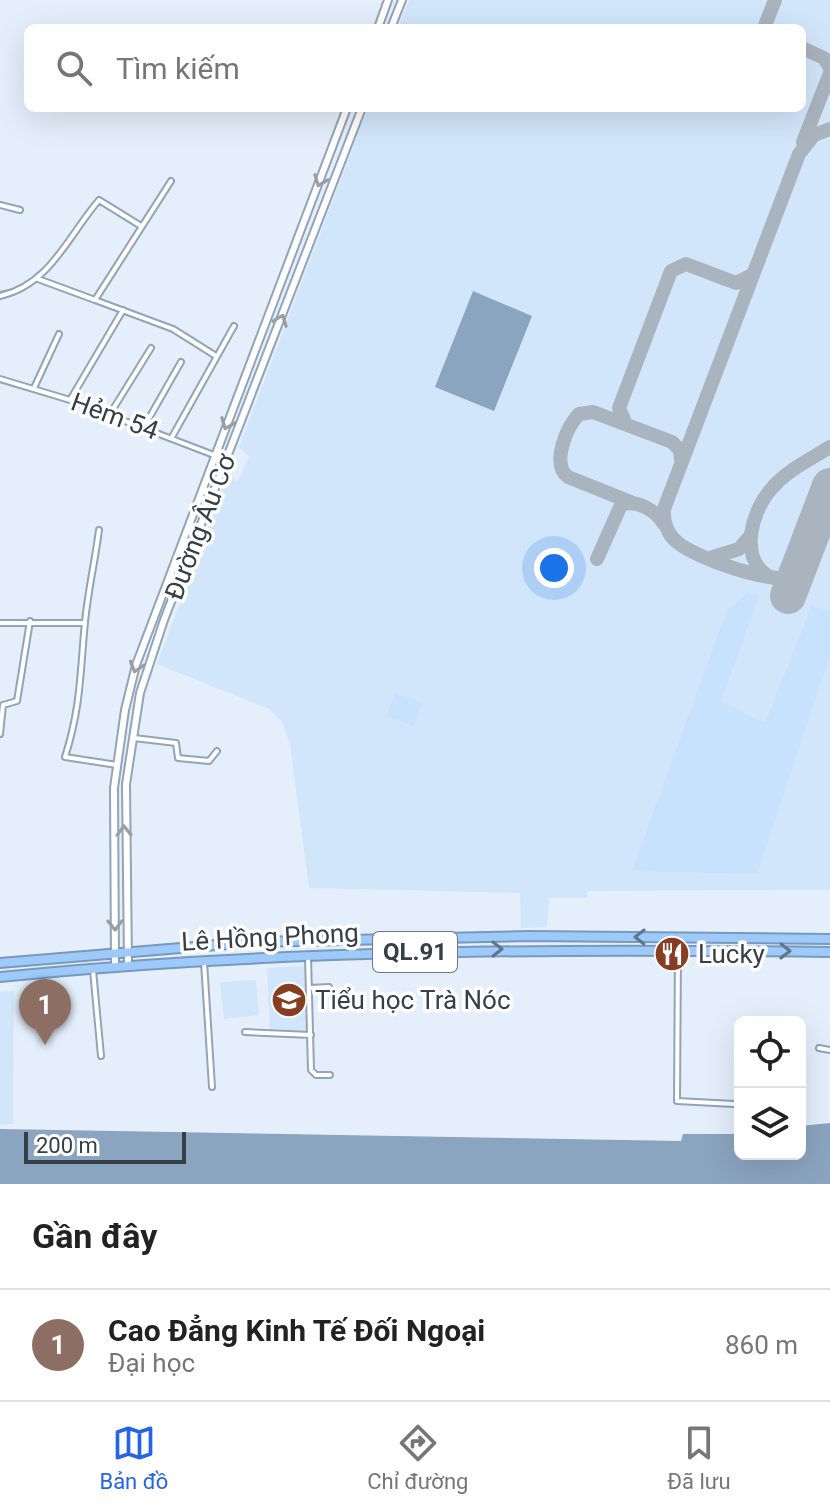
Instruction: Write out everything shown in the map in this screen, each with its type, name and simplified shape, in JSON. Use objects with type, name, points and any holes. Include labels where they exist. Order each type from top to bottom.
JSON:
[{"type":"highway","name":"Lê Hồng Phong","points":[[0,963],[253,942],[528,936],[830,939]]},
{"type":"highway","name":"Lê Hồng Phong","points":[[0,977],[115,965],[307,954],[529,949],[830,952]]},
{"type":"street","points":[[379,24],[388,0]]},
{"type":"street","points":[[393,24],[402,0]]},
{"type":"street","name":"Đường Âu Cơ","points":[[115,965],[113,807],[131,687],[160,597],[345,112]]},
{"type":"street","name":"Đường Âu Cơ","points":[[128,965],[124,809],[131,737],[144,679],[171,601],[360,112]]},
{"type":"street","points":[[95,300],[171,181]]},
{"type":"street","points":[[0,296],[38,279],[100,200],[141,226]]},
{"type":"street","points":[[0,205],[20,210]]},
{"type":"street","points":[[38,279],[173,329],[216,356]]},
{"type":"street","points":[[70,400],[123,310]]},
{"type":"street","points":[[172,437],[234,326]]},
{"type":"street","points":[[34,388],[59,334]]},
{"type":"street","points":[[110,415],[151,348]]},
{"type":"street","points":[[144,427],[181,362]]},
{"type":"street","name":"Hẻm 54","points":[[0,379],[70,400],[227,460]]},
{"type":"street","points":[[99,530],[85,623],[77,721],[65,757],[117,765]]},
{"type":"street","points":[[160,597],[171,601]]},
{"type":"street","points":[[0,734],[3,705],[17,701],[30,621]]},
{"type":"street","points":[[0,623],[85,623]]},
{"type":"street","points":[[131,737],[176,743],[178,758],[183,761],[209,761],[217,751]]},
{"type":"street","points":[[678,950],[677,1101],[734,1104]]},
{"type":"street","points":[[307,954],[312,1073],[330,1075]]},
{"type":"street","points":[[204,959],[212,1087]]},
{"type":"street","points":[[92,968],[101,1056]]},
{"type":"street","points":[[309,988],[329,987]]},
{"type":"street","points":[[245,1032],[311,1035]]},
{"type":"street","points":[[819,1048],[830,1050]]},
{"type":"shaded area","points":[[409,0],[830,0],[830,890],[588,891],[587,898],[549,898],[547,927],[521,928],[520,893],[309,888],[290,744],[282,722],[269,709],[157,664],[223,488],[228,488],[231,479],[238,481],[249,456],[239,447],[366,112],[806,112],[806,24],[400,24]]},
{"type":"shaded area","points":[[473,291],[532,316],[494,411],[435,387]]},
{"type":"shaded area","points":[[749,592],[759,595],[721,702],[765,723],[812,605],[830,612],[830,655],[757,874],[632,871],[727,610]]},
{"type":"shaded area","points":[[396,693],[423,703],[414,726],[386,716]]},
{"type":"shaded area","name":"Tiểu học Trà Nóc","points":[[307,966],[310,1032],[270,1034],[267,968]]},
{"type":"shaded area","points":[[256,980],[259,1015],[224,1019],[220,982]]},
{"type":"shaded area","points":[[14,991],[13,1124],[0,1125],[0,992]]},
{"type":"shaded area","points":[[830,1123],[830,1184],[0,1184],[0,1129],[681,1141],[683,1134],[734,1134],[734,1160],[806,1160],[806,1125]]},
{"type":"waterway","points":[[0,292],[18,288]]},
{"type":"taxiway","points":[[766,24],[775,0]]},
{"type":"taxiway","points":[[806,50],[824,58],[830,68]]},
{"type":"taxiway","points":[[803,142],[830,73]]},
{"type":"taxiway","points":[[795,577],[769,577],[700,556],[674,539],[665,523],[664,509],[799,154],[814,135],[830,129]]},
{"type":"taxiway","points":[[626,424],[619,408],[671,271],[686,264],[736,283],[752,275]]},
{"type":"taxiway","points":[[633,503],[568,477],[563,471],[562,446],[579,414],[593,412],[672,442],[680,450],[681,460]]},
{"type":"taxiway","points":[[768,576],[759,568],[751,545],[751,533],[759,508],[773,487],[786,475],[830,447]]},
{"type":"taxiway","points":[[597,559],[621,505],[633,503],[645,507],[664,524]]},
{"type":"taxiway","points":[[713,557],[739,549],[751,535]]},
{"type":"runway","points":[[788,596],[830,486]]},
{"type":"place","name":"Lucky","points":[[672,954]]},
{"type":"place","name":"Tiểu học Trà Nóc","points":[[289,1000]]},
{"type":"place","name":"Cao Đẳng Kinh Tế Đối Ngoại","points":[[45,1045]]}]
